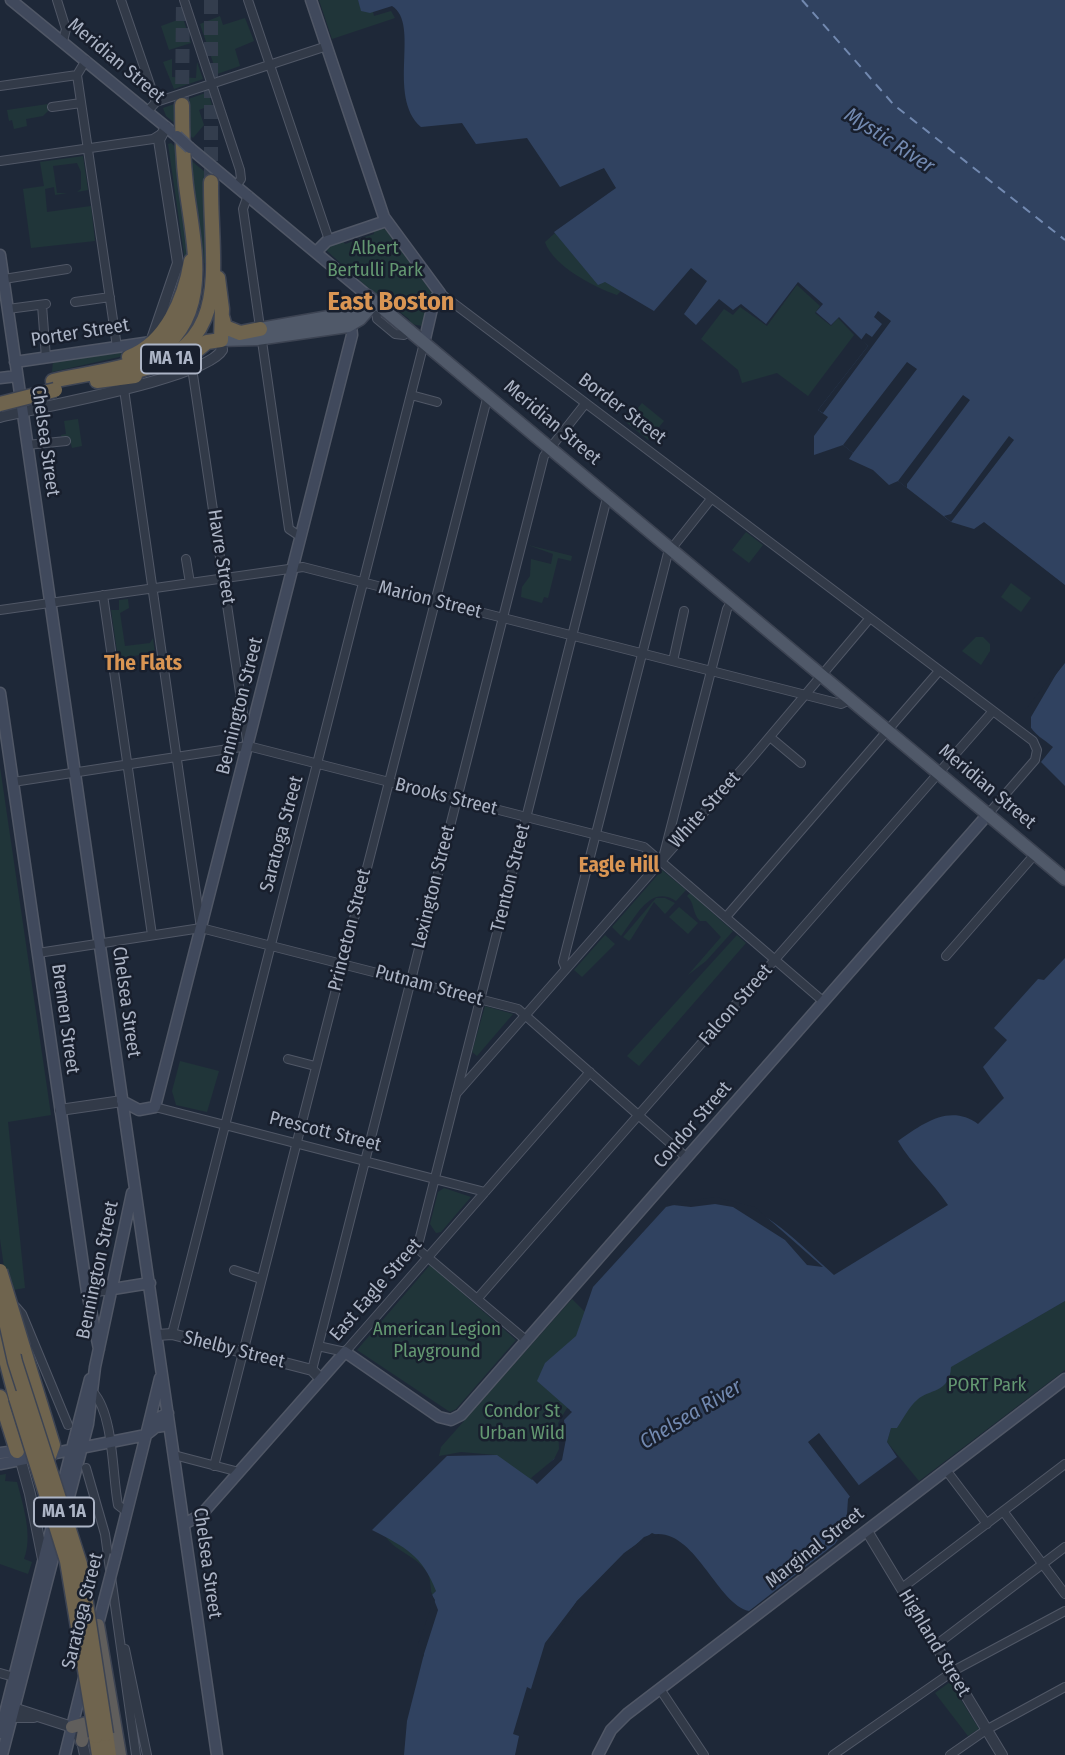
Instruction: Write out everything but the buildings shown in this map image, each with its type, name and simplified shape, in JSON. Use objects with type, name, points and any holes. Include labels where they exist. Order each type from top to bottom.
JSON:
[{"type":"highway","name":"MA 1A","points":[[101,375],[151,356],[180,328],[191,306],[197,284],[185,175],[183,105]]},
{"type":"highway","name":"MA 1A","points":[[0,394],[54,386],[162,363],[192,342],[210,308],[211,182]]},
{"type":"highway","points":[[101,375],[151,342],[180,304],[194,242]]},
{"type":"highway","points":[[101,375],[117,380],[173,367],[207,342],[220,340],[220,286],[211,253]]},
{"type":"highway","points":[[222,316],[225,327],[233,331],[261,334]]},
{"type":"highway","name":"MA 1A","points":[[0,404],[54,386]]},
{"type":"highway","points":[[0,1271],[26,1342],[49,1430],[51,1450]]},
{"type":"highway","name":"MA 1A","points":[[0,1295],[15,1362],[80,1564],[100,1736],[99,1755]]},
{"type":"highway","name":"MA 1A","points":[[0,1337],[6,1398],[67,1561],[100,1736],[109,1755]]},
{"type":"highway","points":[[0,1358],[17,1450]]},
{"type":"highway","points":[[17,1450],[22,1443],[41,1438],[49,1430]]},
{"type":"highway","points":[[98,1625],[100,1736]]},
{"type":"highway","points":[[72,1727],[97,1719],[106,1720],[100,1736]]},
{"type":"highway","points":[[97,1719],[84,1730],[100,1736],[120,1755]]},
{"type":"main road","name":"Meridian Street","points":[[11,0],[147,111],[164,131],[177,136],[608,494],[1065,879]]},
{"type":"main road","name":"Border Street","points":[[312,0],[386,220],[440,293]]},
{"type":"main road","points":[[316,252],[329,240],[386,220]]},
{"type":"main road","name":"Chelsea Street","points":[[0,255],[217,1755]]},
{"type":"main road","points":[[424,342],[435,300],[440,293]]},
{"type":"main road","points":[[220,340],[351,319],[371,299]]},
{"type":"main road","name":"Bennington Street","points":[[128,1135],[136,1116],[149,1108],[201,928],[352,335],[351,319]]},
{"type":"main road","name":"Porter Street","points":[[15,362],[151,342]]},
{"type":"main road","name":"Porter Street","points":[[0,378],[17,376]]},
{"type":"main road","name":"Bremen Street","points":[[0,693],[87,1293],[99,1349]]},
{"type":"main road","name":"Condor Street","points":[[345,1352],[449,1420],[463,1414],[989,813]]},
{"type":"main road","name":"Prescott Street","points":[[122,1101],[130,1107],[149,1108]]},
{"type":"main road","name":"Bennington Street","points":[[2,1755],[6,1711],[23,1658],[95,1367],[134,1180]]},
{"type":"main road","points":[[113,1289],[150,1283]]},
{"type":"main road","name":"East Eagle Street","points":[[184,1524],[199,1517],[345,1352]]},
{"type":"main road","name":"Bennington Street","points":[[0,1733],[14,1677],[23,1658],[43,1562],[93,1392],[95,1367]]},
{"type":"main road","name":"Saratoga Street","points":[[65,1755],[162,1371]]},
{"type":"main road","name":"Marginal Street","points":[[598,1755],[618,1722],[1065,1379]]},
{"type":"main road","points":[[0,1453],[51,1450],[109,1441],[156,1427],[168,1419]]},
{"type":"main road","points":[[0,1464],[17,1450]]},
{"type":"street","points":[[57,0],[66,29],[63,41]]},
{"type":"street","points":[[121,0],[156,102]]},
{"type":"street","points":[[184,0],[240,170],[236,186]]},
{"type":"street","points":[[248,0],[329,240]]},
{"type":"street","points":[[147,111],[156,102],[327,46]]},
{"type":"street","points":[[86,60],[77,75],[117,347]]},
{"type":"street","points":[[0,86],[77,75]]},
{"type":"street","points":[[52,107],[81,103]]},
{"type":"street","points":[[0,161],[153,139],[164,131]]},
{"type":"street","points":[[151,342],[177,263],[164,131]]},
{"type":"street","points":[[248,195],[243,209],[289,530],[301,537]]},
{"type":"street","points":[[4,279],[67,269]]},
{"type":"street","name":"Border Street","points":[[440,293],[1031,740],[1037,750]]},
{"type":"street","points":[[75,302],[110,297]]},
{"type":"street","points":[[8,309],[44,305],[46,358]]},
{"type":"street","points":[[0,417],[124,389],[192,368],[219,355],[222,348],[220,340]]},
{"type":"street","name":"Saratoga Street","points":[[172,1334],[424,342]]},
{"type":"street","name":"Havre Street","points":[[192,368],[248,746]]},
{"type":"street","points":[[124,389],[201,928]]},
{"type":"street","points":[[411,395],[437,402]]},
{"type":"street","name":"Princeton Street","points":[[214,1466],[433,601],[488,395]]},
{"type":"street","name":"Lexington Street","points":[[312,1370],[544,456],[585,404]]},
{"type":"street","points":[[27,445],[66,441]]},
{"type":"street","name":"Trenton Street","points":[[429,1256],[419,1250],[418,1245],[608,494]]},
{"type":"street","points":[[566,969],[563,962],[671,547],[711,499]]},
{"type":"street","points":[[186,559],[190,583]]},
{"type":"street","name":"Marion Street","points":[[0,610],[303,567],[841,704],[852,699]]},
{"type":"street","points":[[103,595],[152,935]]},
{"type":"street","points":[[662,860],[727,609],[733,599]]},
{"type":"street","points":[[673,661],[684,611]]},
{"type":"street","name":"White Street","points":[[455,1095],[770,737],[870,618]]},
{"type":"street","points":[[726,917],[939,671]]},
{"type":"street","name":"Falcon Street","points":[[478,1298],[993,711]]},
{"type":"street","points":[[770,737],[801,763]]},
{"type":"street","name":"Brooks Street","points":[[13,782],[248,746],[646,847],[824,1002]]},
{"type":"street","name":"Condor Street","points":[[989,813],[1034,762],[1037,750]]},
{"type":"street","points":[[946,956],[1036,853]]},
{"type":"street","name":"Putnam Street","points":[[38,953],[201,928],[518,1009],[687,1158]]},
{"type":"street","points":[[288,1059],[315,1066]]},
{"type":"street","name":"East Eagle Street","points":[[345,1352],[590,1072]]},
{"type":"street","points":[[60,1110],[122,1101]]},
{"type":"street","name":"Prescott Street","points":[[149,1108],[225,1124],[485,1192]]},
{"type":"street","points":[[429,1256],[527,1341]]},
{"type":"street","points":[[234,1270],[261,1279]]},
{"type":"street","points":[[87,1293],[113,1289]]},
{"type":"street","points":[[0,1307],[18,1308],[26,1342]]},
{"type":"street","points":[[0,1319],[16,1318],[68,1425]]},
{"type":"street","name":"Shelby Street","points":[[157,1335],[172,1334],[312,1370]]},
{"type":"street","points":[[318,1346],[345,1352]]},
{"type":"street","points":[[312,1370],[321,1379]]},
{"type":"street","points":[[93,1392],[103,1406],[118,1502],[127,1512]]},
{"type":"street","points":[[17,1450],[43,1562]]},
{"type":"street","points":[[174,1455],[239,1472]]},
{"type":"street","points":[[902,1588],[1065,1464]]},
{"type":"street","points":[[86,1468],[103,1524],[136,1755]]},
{"type":"street","points":[[946,1470],[987,1524]]},
{"type":"street","points":[[1003,1511],[1065,1594]]},
{"type":"street","name":"Highland Street","points":[[867,1531],[1002,1755]]},
{"type":"street","points":[[936,1646],[1065,1547]]},
{"type":"street","points":[[833,1755],[952,1672],[1065,1611]]},
{"type":"street","points":[[118,1626],[147,1755]]},
{"type":"street","points":[[0,1673],[14,1677]]},
{"type":"street","points":[[950,1755],[986,1730],[1065,1687]]},
{"type":"street","points":[[660,1689],[704,1755]]},
{"type":"street","points":[[6,1711],[100,1736],[85,1755]]},
{"type":"green space","points":[[319,0],[358,0],[362,11],[373,12],[374,16],[391,11],[395,18],[332,39]]},
{"type":"green space","points":[[220,16],[223,25],[245,18],[254,41],[235,49],[240,66],[217,74],[200,24]]},
{"type":"green space","points":[[183,18],[191,43],[169,50],[161,26]]},
{"type":"green space","points":[[172,59],[172,77],[196,78],[197,62],[203,79],[174,89],[163,62]]},
{"type":"green space","points":[[208,92],[212,105],[199,110],[204,125],[193,138],[166,116],[163,108]]},
{"type":"green space","points":[[48,104],[49,110],[43,116],[26,119],[27,126],[14,129],[12,120],[9,121],[7,110]]},
{"type":"green space","points":[[171,143],[179,150],[189,245],[185,261],[168,144]]},
{"type":"green space","points":[[83,156],[88,190],[77,192],[81,189],[81,172],[77,163],[53,166],[57,193],[67,193],[55,195],[54,187],[45,189],[47,212],[91,206],[95,241],[31,248],[23,189],[44,186],[40,162]]},
{"type":"green space","points":[[188,158],[217,182],[206,264],[204,263]]},
{"type":"green space","name":"Albert Bertulli Park","points":[[380,227],[386,230],[432,293],[422,326],[411,324],[409,319],[366,286],[326,250],[327,245],[342,239],[345,244],[374,234],[373,229]]},
{"type":"green space","points":[[555,233],[598,284],[604,281],[621,291],[617,295],[586,281],[565,267],[549,251],[545,242]]},
{"type":"green space","points":[[797,285],[820,306],[815,313],[831,326],[838,318],[854,335],[808,396],[777,373],[742,383],[738,370],[701,339],[724,309],[733,315],[740,307],[767,326]]},
{"type":"green space","points":[[128,350],[128,355],[52,372],[53,361]]},
{"type":"green space","points":[[642,403],[664,421],[648,440],[626,422]]},
{"type":"green space","points":[[78,419],[82,446],[72,448],[70,440],[62,441],[61,435],[66,434],[64,421]]},
{"type":"green space","points":[[746,532],[763,545],[749,563],[732,550]]},
{"type":"green space","points":[[528,545],[572,556],[571,561],[558,558],[548,598],[544,597],[542,603],[521,597],[522,587],[530,576],[531,559],[551,564],[553,554]]},
{"type":"green space","points":[[1011,583],[1031,598],[1021,612],[1001,597]]},
{"type":"green space","points":[[128,599],[129,608],[120,613],[125,646],[150,643],[153,638],[155,653],[118,658],[111,610],[119,610],[119,600]]},
{"type":"green space","points":[[976,637],[983,637],[990,644],[990,651],[981,665],[962,651]]},
{"type":"green space","points":[[0,767],[51,1115],[8,1122],[25,1288],[0,1292],[4,1267],[0,1239]]},
{"type":"green space","points":[[662,870],[686,890],[676,901],[667,897],[651,900],[638,912],[621,936],[612,927]]},
{"type":"green space","points":[[690,893],[733,931],[706,961],[688,975],[721,937],[706,921],[697,918],[687,896]]},
{"type":"green space","points":[[656,898],[665,898],[675,903],[665,914],[654,902],[631,939],[629,941],[623,937]]},
{"type":"green space","points":[[679,907],[698,923],[688,934],[669,917]]},
{"type":"green space","points":[[605,935],[615,944],[582,977],[574,970]]},
{"type":"green space","points":[[737,935],[746,943],[639,1066],[627,1056]]},
{"type":"green space","points":[[485,1006],[513,1014],[477,1056],[472,1052]]},
{"type":"green space","points":[[180,1061],[219,1071],[207,1112],[176,1105],[172,1091]]},
{"type":"green space","points":[[444,1188],[471,1197],[441,1232],[436,1233],[430,1224],[438,1192]]},
{"type":"green space","name":"American Legion Playground","points":[[430,1265],[516,1340],[456,1409],[450,1412],[357,1350]]},
{"type":"green space","name":"Condor St Urban Wild","points":[[572,1299],[595,1322],[592,1429],[432,1595],[427,1572],[417,1561],[393,1545],[384,1534],[496,1455],[461,1452],[439,1456],[441,1447]]},
{"type":"green space","name":"PORT Park","points":[[1065,1301],[1065,1370],[919,1481],[887,1442],[891,1428],[897,1428],[916,1400],[943,1384],[950,1367]]},
{"type":"green space","points":[[6,1474],[5,1481],[17,1482],[24,1510],[28,1540],[24,1559],[32,1562],[28,1574],[0,1564],[0,1475]]},
{"type":"green space","points":[[950,1682],[979,1729],[968,1736],[935,1693]]},
{"type":"water","name":"Mystic River","points":[[358,0],[1065,0],[1065,585],[984,522],[974,529],[951,522],[898,481],[889,485],[873,470],[849,459],[853,453],[843,445],[814,455],[814,436],[828,417],[818,410],[868,346],[839,317],[831,325],[816,312],[823,304],[798,282],[766,324],[741,304],[733,310],[719,299],[696,325],[684,314],[707,281],[691,268],[654,311],[605,282],[598,285],[554,232],[616,188],[604,168],[560,187],[527,138],[476,144],[462,123],[421,127],[411,114],[406,98],[404,28],[400,15],[392,6],[370,13],[361,11]]},
{"type":"water","points":[[1065,663],[1065,786],[1041,762],[1053,747],[1033,731],[1029,718],[1036,702]]},
{"type":"water","name":"Chelsea River","points":[[1065,958],[1065,1301],[951,1367],[950,1375],[943,1386],[914,1403],[897,1428],[891,1428],[887,1442],[897,1457],[859,1485],[848,1499],[846,1528],[835,1544],[749,1611],[736,1605],[689,1550],[676,1539],[661,1534],[644,1537],[577,1601],[545,1643],[531,1689],[527,1687],[513,1734],[519,1736],[515,1755],[404,1755],[407,1721],[424,1654],[420,1648],[435,1600],[432,1595],[436,1591],[425,1569],[411,1553],[372,1530],[447,1456],[497,1455],[532,1480],[563,1450],[561,1424],[570,1410],[537,1381],[545,1363],[576,1336],[593,1287],[666,1207],[695,1202],[720,1202],[741,1206],[778,1226],[834,1275],[948,1205],[898,1141],[937,1118],[957,1115],[978,1124],[1004,1098],[983,1067],[1007,1040],[994,1028],[1038,979],[1044,980]]},
{"type":"pier","points":[[878,311],[891,321],[823,413],[818,410],[868,346],[861,340],[866,333],[872,337],[882,324],[874,317]]},
{"type":"pier","points":[[907,362],[917,369],[853,453],[843,445]]},
{"type":"pier","points":[[963,395],[970,400],[907,484],[907,488],[898,481]]},
{"type":"pier","points":[[1009,436],[1014,440],[951,522],[944,516],[951,514]]},
{"type":"pier","points":[[1065,659],[1031,717],[1031,731],[1025,723],[1025,710]]},
{"type":"pier","points":[[716,1197],[755,1207],[823,1267],[807,1265],[785,1240],[733,1207],[715,1204],[691,1207],[664,1204]]},
{"type":"pier","points":[[567,1408],[572,1412],[564,1420],[566,1439],[562,1460],[537,1484],[531,1478],[554,1459],[559,1449],[558,1423]]},
{"type":"pier","points":[[819,1433],[861,1488],[851,1498],[808,1442]]},
{"type":"pier","points":[[652,1533],[659,1536],[646,1540],[627,1556],[580,1603],[551,1642],[577,1601],[624,1553]]},
{"type":"pier","points":[[431,1592],[438,1610],[423,1657],[417,1647],[430,1610]]},
{"type":"ferry route","points":[[802,0],[894,105],[1065,240]]},
{"type":"tunnel","points":[[182,105],[183,0]]},
{"type":"tunnel","points":[[211,0],[211,182]]},
{"type":"district","name":"East Boston","points":[[391,303]]},
{"type":"district","name":"The Flats","points":[[143,664]]},
{"type":"district","name":"Eagle Hill","points":[[619,866]]}]
